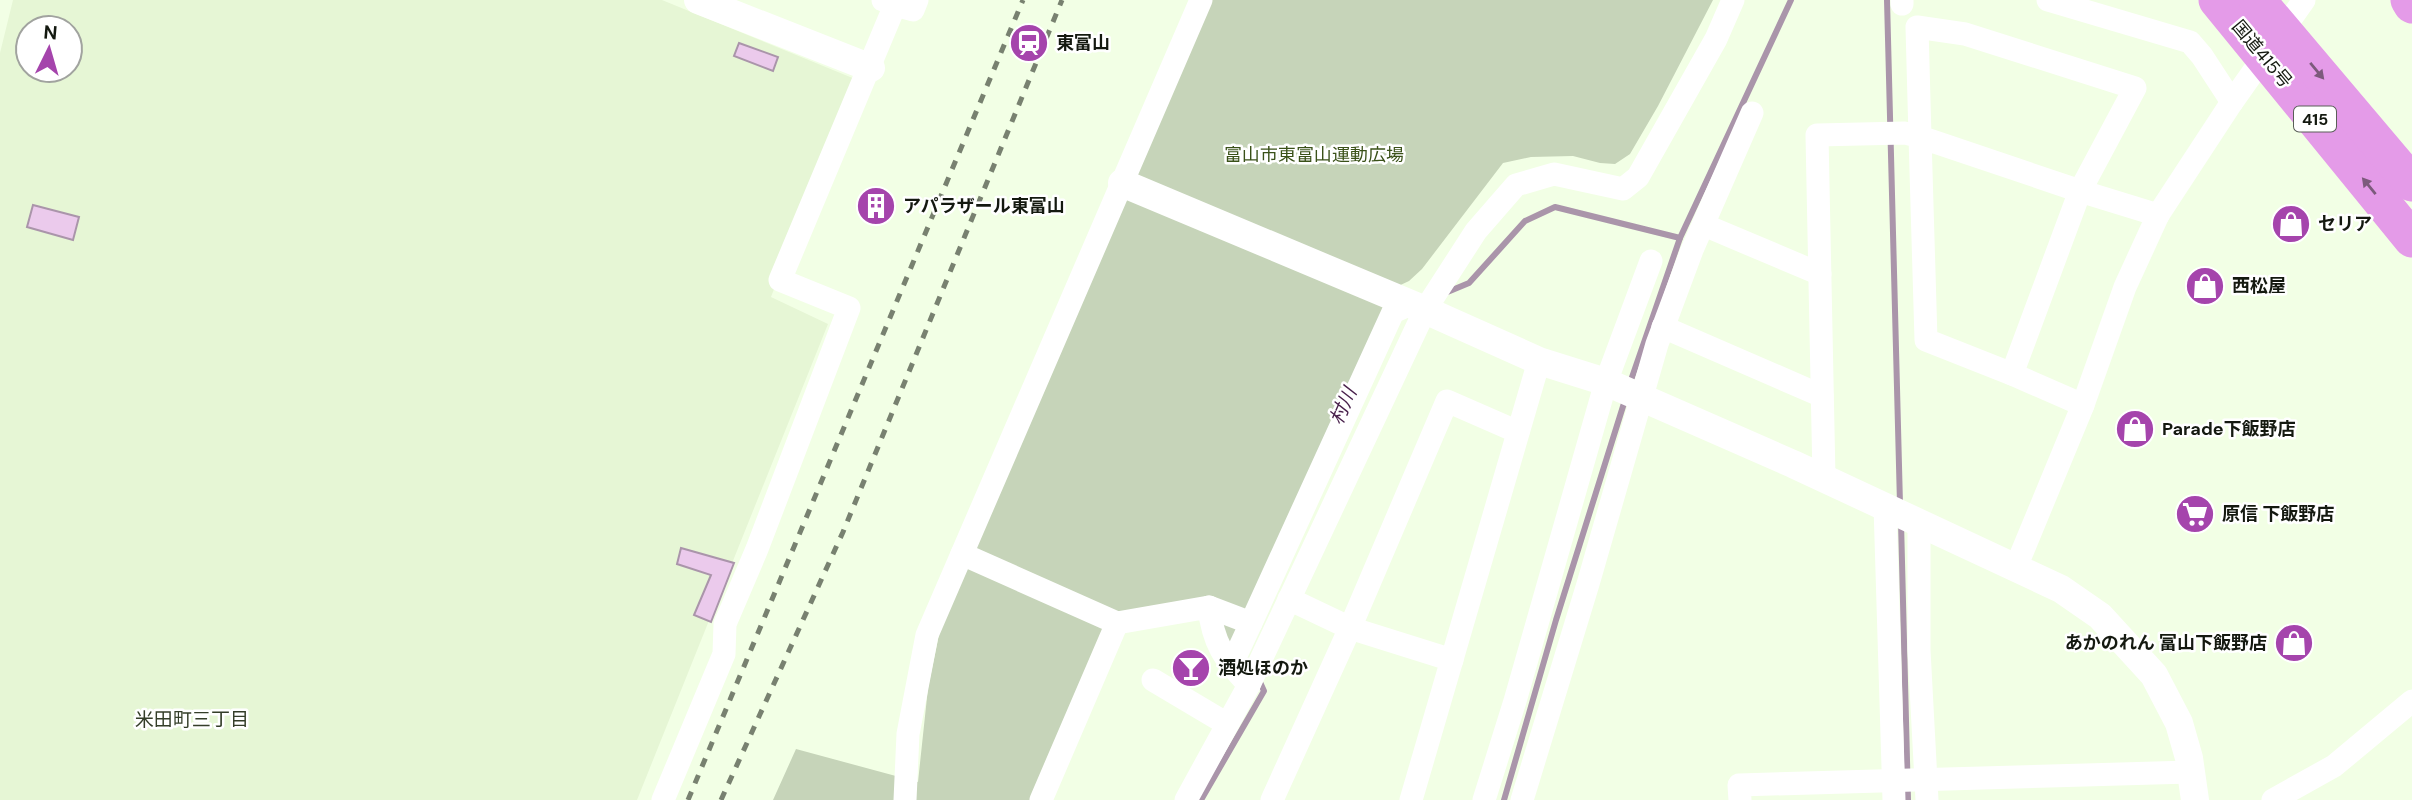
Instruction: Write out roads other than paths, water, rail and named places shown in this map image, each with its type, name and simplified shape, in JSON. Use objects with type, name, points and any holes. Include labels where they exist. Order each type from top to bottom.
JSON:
[{"type":"highway","name":"国道415号","points":[[2217,0],[2273,43],[2412,183]]},
{"type":"highway","name":"国道415号","points":[[2257,0],[2273,43],[2412,239]]},
{"type":"highway","points":[[2409,0],[2412,5]]},
{"type":"street","points":[[698,0],[871,68]]},
{"type":"street","points":[[905,800],[908,734],[925,646],[962,554],[1201,0]]},
{"type":"street","points":[[1186,800],[1248,685],[1289,599],[1415,306],[1516,184],[1554,174],[1623,189],[1638,177],[1717,39],[1733,0]]},
{"type":"street","points":[[2048,0],[2190,42],[2232,102]]},
{"type":"street","points":[[2016,567],[2083,405],[2125,287],[2158,215],[2232,102],[2304,0]]},
{"type":"street","points":[[663,800],[724,654],[725,624],[757,549],[849,309],[780,280],[899,2]]},
{"type":"street","points":[[2012,374],[2080,191],[2135,89],[1965,34],[1917,27],[1913,135],[1926,340],[2083,405]]},
{"type":"street","points":[[1522,800],[1663,327],[1752,113]]},
{"type":"street","points":[[1824,478],[1817,135],[1913,135],[2158,215]]},
{"type":"street","points":[[1122,183],[1539,361],[1606,382],[1824,478],[2061,589],[2101,616],[2154,675],[2179,723],[2195,800]]},
{"type":"street","points":[[1704,225],[1820,274]]},
{"type":"street","points":[[1484,800],[1606,382],[1651,261]]},
{"type":"street","points":[[1231,666],[1393,312],[1415,306]]},
{"type":"street","points":[[1663,327],[1822,396]]},
{"type":"street","points":[[1411,800],[1539,361]]},
{"type":"street","points":[[1272,800],[1350,628],[1447,401],[1518,432]]},
{"type":"street","points":[[1885,506],[1894,787]]},
{"type":"street","points":[[1919,522],[1919,650],[1925,787]]},
{"type":"street","points":[[962,554],[1117,623],[1209,607],[1251,623]]},
{"type":"street","points":[[1289,599],[1350,628],[1452,660]]},
{"type":"street","points":[[1209,607],[1212,629],[1220,650],[1248,685]]},
{"type":"street","points":[[1041,800],[1117,623]]},
{"type":"street","points":[[1153,680],[1227,724]]},
{"type":"street","points":[[2273,800],[2334,766],[2412,702]]},
{"type":"street","points":[[1740,800],[1739,785],[1925,787],[2190,772]]},
{"type":"waterway","points":[[1629,386],[1680,238],[1791,0]]},
{"type":"waterway","points":[[1887,0],[1900,504]]},
{"type":"waterway","name":"村川","points":[[1445,293],[1469,283],[1525,221],[1555,207],[1680,238]]},
{"type":"waterway","points":[[1504,800],[1556,620],[1625,400]]},
{"type":"waterway","points":[[1901,522],[1908,800]]},
{"type":"waterway","name":"村川","points":[[1201,800],[1264,691],[1259,680]]},
{"type":"railway","points":[[688,800],[1023,0]]},
{"type":"railway","points":[[721,800],[843,532],[1062,0]]},
{"type":"place","name":"東富山","points":[[1029,43]]},
{"type":"place","name":"アパラザール東富山","points":[[876,206]]},
{"type":"place","name":"セリア","points":[[2291,224]]},
{"type":"place","name":"西松屋","points":[[2205,286]]},
{"type":"place","name":"Parade下飯野店","points":[[2135,429]]},
{"type":"place","name":"原信 下飯野店","points":[[2195,514]]},
{"type":"place","name":"あかのれん 富山下飯野店","points":[[2294,643]]},
{"type":"place","name":"酒処ほのか","points":[[1191,668]]},
{"type":"district","name":"米田町三丁目","points":[[192,719]]},
{"type":"park label","name":"富山市東富山運動広場","points":[[1314,155]]}]
